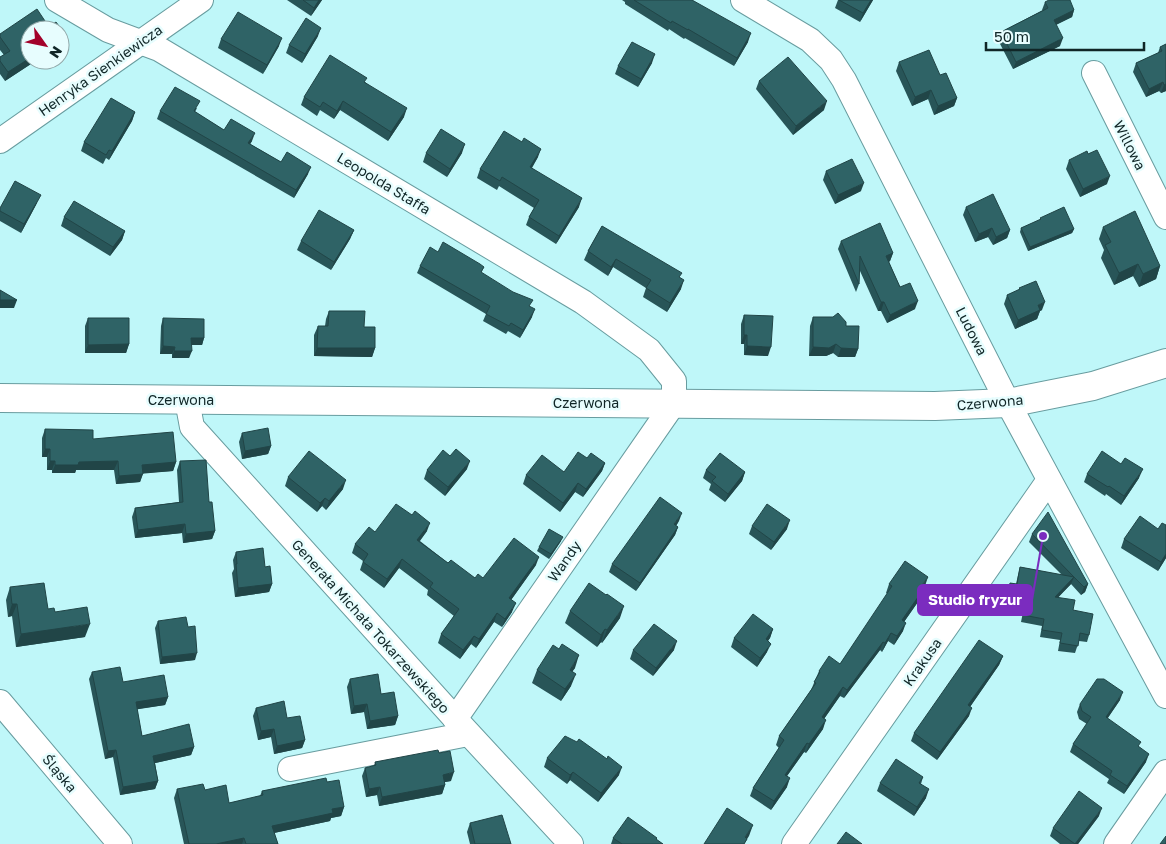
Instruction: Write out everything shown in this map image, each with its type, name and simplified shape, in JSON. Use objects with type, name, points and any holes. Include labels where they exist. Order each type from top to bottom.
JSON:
[{"type":"main road","name":"Czerwona","points":[[0,398],[935,406],[1008,403],[1093,386],[1166,363]]},
{"type":"street","name":"Leopolda Staffa","points":[[57,0],[108,30],[159,49],[583,302],[648,350],[674,381],[674,403]]},
{"type":"street","name":"Henryka Sienkiewicza","points":[[0,141],[201,0]]},
{"type":"street","name":"Ludowa","points":[[743,0],[810,40],[831,60],[844,80],[1008,403],[1166,696]]},
{"type":"street","name":"Willowa","points":[[1094,73],[1166,217]]},
{"type":"street","name":"Generała Michała Tokarzewskiego","points":[[187,400],[192,427],[571,844]]},
{"type":"street","name":"Wandy","points":[[461,725],[674,403]]},
{"type":"street","name":"Krakusa","points":[[794,844],[1049,480]]},
{"type":"street","name":"Śląska","points":[[0,702],[120,844]]},
{"type":"street","points":[[345,746],[461,725]]},
{"type":"street","points":[[290,769],[461,725]]},
{"type":"street","points":[[1116,844],[1166,772]]},
{"type":"building","points":[[303,0],[319,0],[314,8]]},
{"type":"building","points":[[634,0],[692,0],[751,33],[737,58],[688,29],[672,21],[671,23]]},
{"type":"building","points":[[839,0],[871,0],[863,13]]},
{"type":"building","points":[[1049,0],[1070,0],[1074,10],[1054,20],[1063,38],[1016,62],[1001,32],[1048,8],[1045,2]]},
{"type":"building","points":[[37,9],[44,20],[21,20]]},
{"type":"building","points":[[238,12],[282,38],[267,65],[221,39]]},
{"type":"building","points":[[306,18],[321,28],[305,54],[289,45]]},
{"type":"building","points":[[20,20],[20,64],[8,72],[0,61],[0,57],[10,51],[0,37],[0,34]]},
{"type":"building","points":[[632,42],[655,54],[641,79],[618,66]]},
{"type":"building","points":[[1166,44],[1166,84],[1164,85],[1163,82],[1149,89],[1136,63],[1162,51],[1160,47]]},
{"type":"building","points":[[929,50],[940,75],[946,73],[957,98],[938,106],[931,90],[915,97],[899,62]]},
{"type":"building","points":[[330,55],[367,78],[364,82],[407,108],[391,132],[343,101],[337,111],[323,102],[320,107],[304,97]]},
{"type":"building","points":[[788,57],[827,101],[796,126],[759,81]]},
{"type":"building","points":[[175,87],[200,101],[194,111],[224,130],[231,119],[255,133],[248,143],[281,162],[287,152],[311,167],[296,190],[160,111]]},
{"type":"building","points":[[111,98],[135,112],[112,151],[109,150],[106,155],[84,142]]},
{"type":"building","points":[[441,129],[465,144],[450,169],[426,153]]},
{"type":"building","points":[[504,131],[522,142],[524,138],[541,149],[530,167],[582,198],[559,236],[529,217],[539,200],[502,177],[500,181],[480,169]]},
{"type":"building","points":[[1097,150],[1110,176],[1083,189],[1069,160],[1087,151],[1088,154]]},
{"type":"building","points":[[852,159],[864,183],[838,195],[826,171]]},
{"type":"building","points":[[15,181],[41,195],[24,224],[0,211]]},
{"type":"building","points":[[993,194],[1010,230],[996,237],[992,228],[979,234],[966,207]]},
{"type":"building","points":[[74,201],[125,231],[113,247],[64,217]]},
{"type":"building","points":[[1064,207],[1074,229],[1030,247],[1021,228]]},
{"type":"building","points":[[319,210],[354,230],[334,262],[301,241]]},
{"type":"building","points":[[1135,211],[1160,266],[1143,274],[1138,264],[1119,273],[1105,245],[1111,242],[1103,227]]},
{"type":"building","points":[[880,223],[893,253],[886,256],[900,287],[910,283],[918,301],[890,315],[884,302],[881,302],[860,256],[859,284],[841,241]]},
{"type":"building","points":[[602,226],[682,273],[679,277],[684,280],[670,303],[646,288],[651,280],[616,259],[611,267],[588,251]]},
{"type":"building","points":[[443,242],[484,267],[481,272],[513,292],[533,300],[529,306],[535,309],[523,330],[511,323],[509,326],[486,314],[490,306],[420,266],[430,247],[438,252]]},
{"type":"building","points":[[1036,281],[1045,302],[1038,305],[1040,310],[1018,320],[1007,295]]},
{"type":"building","points":[[0,290],[17,300],[0,300]]},
{"type":"building","points":[[329,311],[365,311],[364,327],[375,327],[375,348],[317,348],[318,326],[328,326]]},
{"type":"building","points":[[838,313],[846,322],[846,326],[859,326],[858,349],[841,348],[836,344],[829,348],[813,347],[813,317],[833,317]]},
{"type":"building","points":[[744,315],[773,316],[771,347],[747,346],[747,335],[744,335]]},
{"type":"building","points":[[88,318],[129,318],[129,344],[88,345]]},
{"type":"building","points":[[163,318],[204,319],[204,338],[191,338],[192,351],[174,351],[175,347],[163,346]]},
{"type":"building","points":[[268,428],[271,446],[245,451],[242,433]]},
{"type":"building","points":[[45,429],[93,430],[93,439],[173,432],[176,462],[142,465],[143,474],[119,476],[118,461],[55,465],[55,461],[50,461],[50,449],[45,449]]},
{"type":"building","points":[[456,449],[470,461],[448,487],[427,470],[443,450],[450,456]]},
{"type":"building","points":[[309,451],[346,480],[329,501],[325,498],[320,503],[288,477]]},
{"type":"building","points":[[1102,451],[1121,464],[1125,458],[1143,469],[1124,496],[1087,474]]},
{"type":"building","points":[[578,452],[587,458],[591,453],[605,463],[586,489],[578,483],[563,503],[526,475],[542,455],[564,472]]},
{"type":"building","points":[[720,453],[745,472],[728,494],[712,481],[716,477],[706,470]]},
{"type":"building","points":[[206,460],[209,502],[212,502],[215,531],[186,534],[185,524],[138,530],[135,508],[183,502],[180,461]]},
{"type":"building","points":[[660,497],[682,513],[674,524],[678,527],[640,583],[612,564]]},
{"type":"building","points":[[396,504],[412,515],[415,511],[430,523],[417,540],[448,563],[451,560],[475,578],[478,574],[483,578],[514,538],[539,557],[509,598],[516,603],[505,619],[497,613],[479,639],[474,636],[463,650],[441,634],[459,609],[430,587],[433,583],[402,559],[387,579],[363,562],[368,554],[355,544],[369,527],[375,532]]},
{"type":"building","points":[[767,504],[790,520],[774,542],[752,526]]},
{"type":"building","points":[[1048,512],[1088,584],[1084,587],[1032,534]]},
{"type":"building","points":[[1140,516],[1158,529],[1162,523],[1166,525],[1166,554],[1161,562],[1124,539]]},
{"type":"building","points":[[549,529],[563,537],[551,554],[539,547]]},
{"type":"building","points":[[263,548],[265,567],[270,566],[272,584],[238,588],[236,552]]},
{"type":"building","points":[[905,561],[928,577],[920,588],[923,590],[902,620],[906,623],[897,636],[891,633],[885,643],[883,642],[847,690],[843,687],[822,717],[826,720],[785,775],[790,778],[774,801],[753,788],[784,740],[779,736],[816,683],[814,682],[819,671],[829,656],[840,664],[892,586],[889,584]]},
{"type":"building","points":[[1020,567],[1074,577],[1055,597],[1075,600],[1073,610],[1093,614],[1089,635],[1080,633],[1078,646],[1060,643],[1062,633],[1042,630],[1044,619],[1023,615],[1025,605],[1007,601],[1010,583],[1017,584]]},
{"type":"building","points":[[44,583],[48,609],[54,608],[55,612],[87,607],[90,624],[21,634],[17,604],[12,604],[10,587]]},
{"type":"building","points":[[589,583],[624,606],[607,630],[605,629],[601,635],[570,611]]},
{"type":"building","points":[[753,614],[773,629],[766,639],[771,644],[760,658],[734,638]]},
{"type":"building","points":[[186,617],[188,627],[195,626],[197,653],[162,657],[158,621]]},
{"type":"building","points":[[654,624],[677,641],[656,668],[633,650]]},
{"type":"building","points":[[979,640],[1003,656],[968,705],[972,708],[940,752],[914,733]]},
{"type":"building","points":[[562,644],[579,655],[570,670],[576,674],[565,689],[537,670],[553,645],[559,649]]},
{"type":"building","points":[[120,667],[123,682],[164,675],[168,697],[136,702],[142,736],[189,724],[194,747],[153,756],[158,781],[123,787],[116,750],[108,751],[92,672]]},
{"type":"building","points":[[378,674],[381,694],[394,692],[398,716],[370,721],[367,704],[354,706],[350,679]]},
{"type":"building","points":[[1097,679],[1104,679],[1123,692],[1106,717],[1141,742],[1138,746],[1149,754],[1127,786],[1110,775],[1112,771],[1073,744],[1091,717],[1082,711],[1080,704]]},
{"type":"building","points":[[284,701],[287,718],[300,716],[305,740],[277,746],[274,729],[261,731],[256,708]]},
{"type":"building","points":[[565,736],[577,742],[579,739],[607,759],[608,756],[622,767],[601,793],[573,772],[570,775],[547,758]]},
{"type":"building","points":[[438,750],[439,753],[450,751],[454,772],[443,775],[445,785],[382,797],[380,787],[369,789],[365,768],[376,765],[375,762]]},
{"type":"building","points":[[896,759],[923,777],[919,783],[929,789],[917,807],[880,783]]},
{"type":"building","points":[[326,778],[327,782],[339,780],[344,807],[332,809],[333,813],[272,826],[278,844],[246,844],[244,838],[216,844],[189,844],[177,789],[203,784],[205,790],[226,785],[229,803],[263,795],[262,791]]},
{"type":"building","points":[[1079,791],[1102,808],[1075,844],[1053,828]]},
{"type":"building","points":[[727,808],[753,825],[745,837],[747,839],[744,844],[704,844]]},
{"type":"building","points":[[502,815],[511,844],[475,844],[470,823]]},
{"type":"building","points":[[628,817],[663,844],[622,844],[613,838]]},
{"type":"building","points":[[846,832],[862,844],[837,844]]},
{"type":"building","points":[[1166,836],[1166,844],[1160,844]]},
{"type":"place","name":"Studio fryzur","points":[[1043,536]]}]
